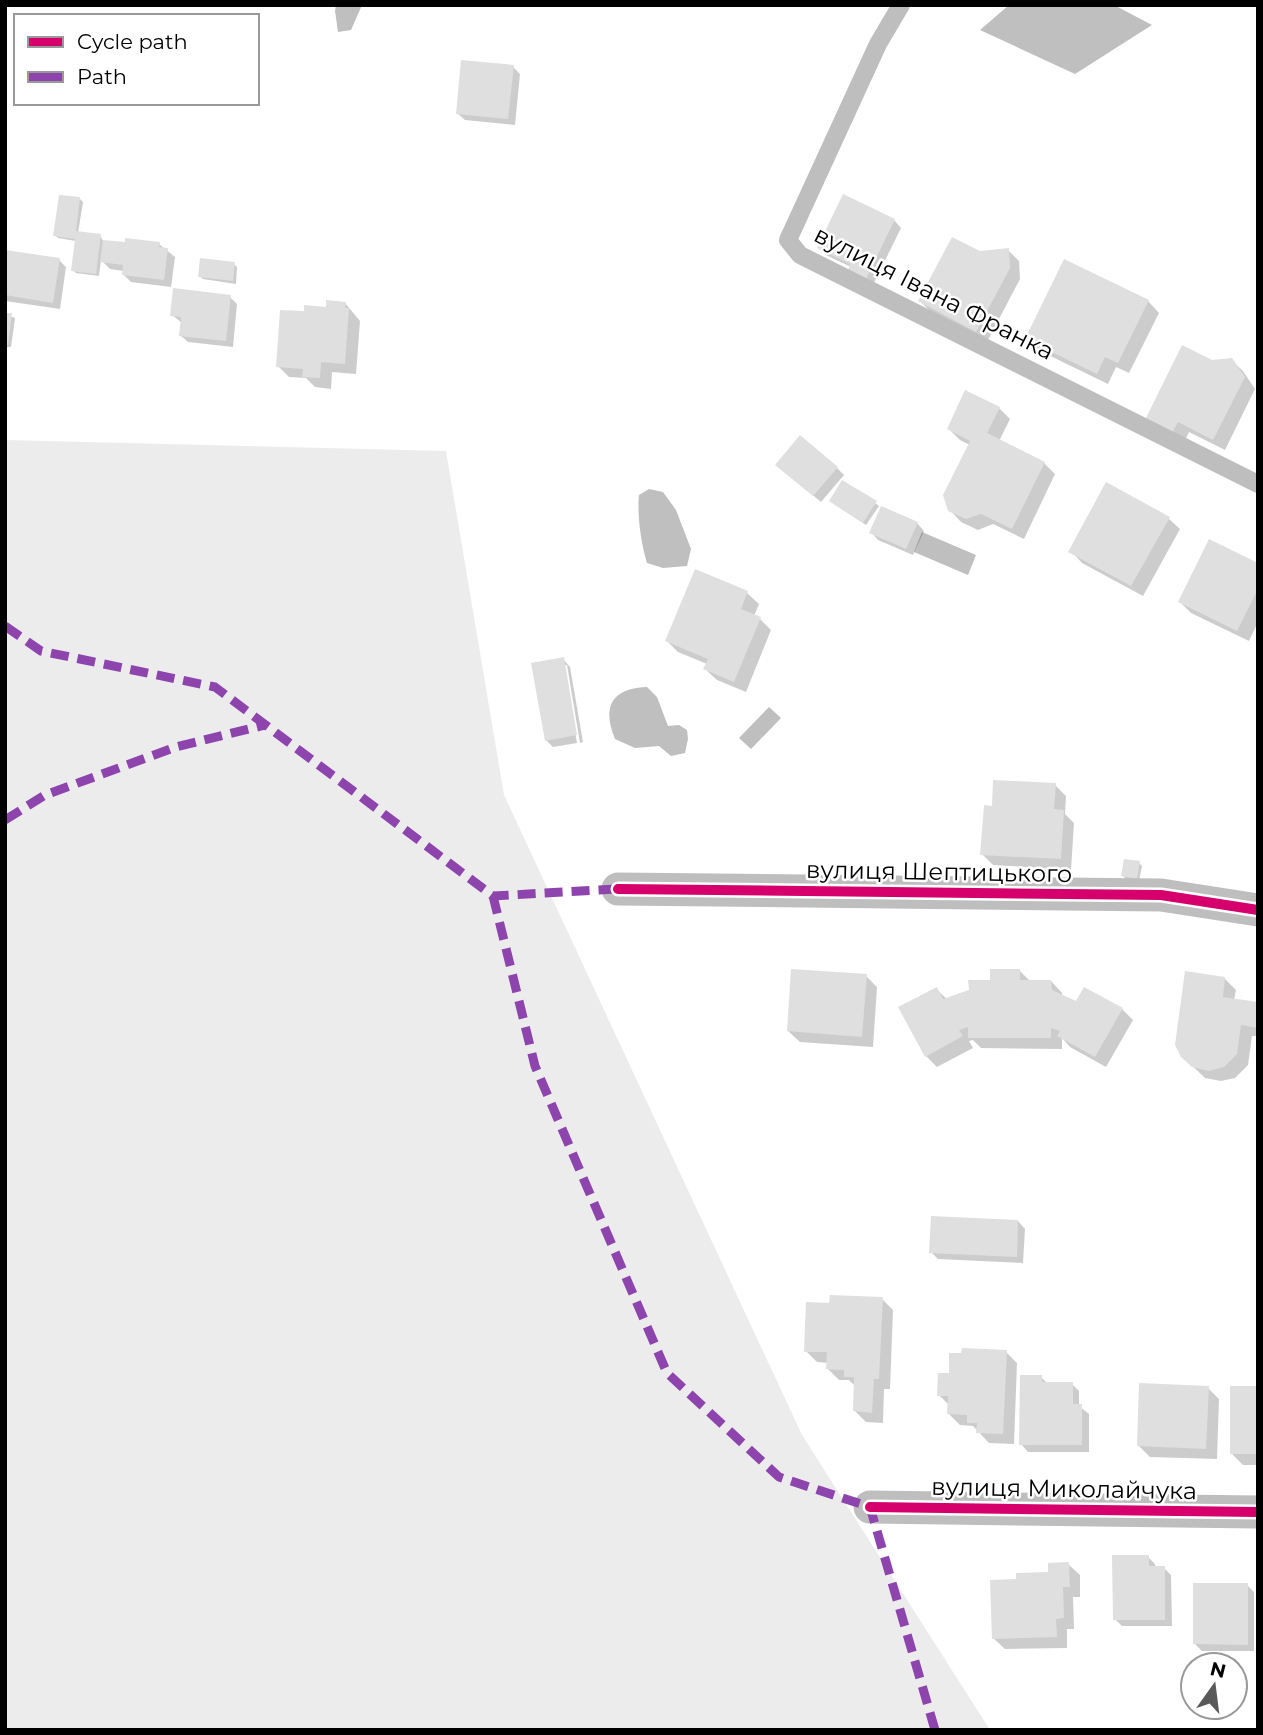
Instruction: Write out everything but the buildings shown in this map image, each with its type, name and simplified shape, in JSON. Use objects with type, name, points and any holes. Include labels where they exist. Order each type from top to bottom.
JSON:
[{"type":"street","name":"вулиця Шептицького","points":[[618,889],[1161,895],[1258,911]]},
{"type":"street","name":"вулиця Миколайчука","points":[[870,1507],[1258,1512]]},
{"type":"lane","name":"вулиця Івана Франка","points":[[901,5],[878,44],[788,240],[800,255],[1258,484]]},
{"type":"shaded area","points":[[336,5],[362,5],[351,30],[338,32]]},
{"type":"shaded area","points":[[1009,5],[1114,5],[1152,25],[1075,74],[980,30]]},
{"type":"shaded area","points":[[5,440],[446,451],[504,795],[802,1435],[990,1730],[5,1730]]},
{"type":"shaded area","points":[[649,489],[663,492],[676,510],[691,549],[687,566],[663,568],[647,563],[640,529],[639,495]]},
{"type":"shaded area","points":[[922,532],[976,555],[968,575],[914,552]]},
{"type":"shaded area","points":[[647,687],[657,697],[668,726],[679,725],[687,730],[685,753],[671,756],[659,746],[635,748],[615,739],[609,718],[613,702],[625,691]]},
{"type":"shaded area","points":[[769,707],[781,718],[751,749],[739,738]]},
{"type":"marked path","points":[[5,626],[41,651],[215,687],[493,896],[618,889]]},
{"type":"marked path","points":[[5,820],[45,795],[176,747],[265,725]]},
{"type":"marked path","points":[[493,896],[535,1066],[667,1373],[779,1477],[870,1507],[935,1730]]},
{"type":"cycle path","points":[[618,889],[1161,895],[1258,910]]},
{"type":"cycle path","points":[[870,1507],[1258,1512]]}]
